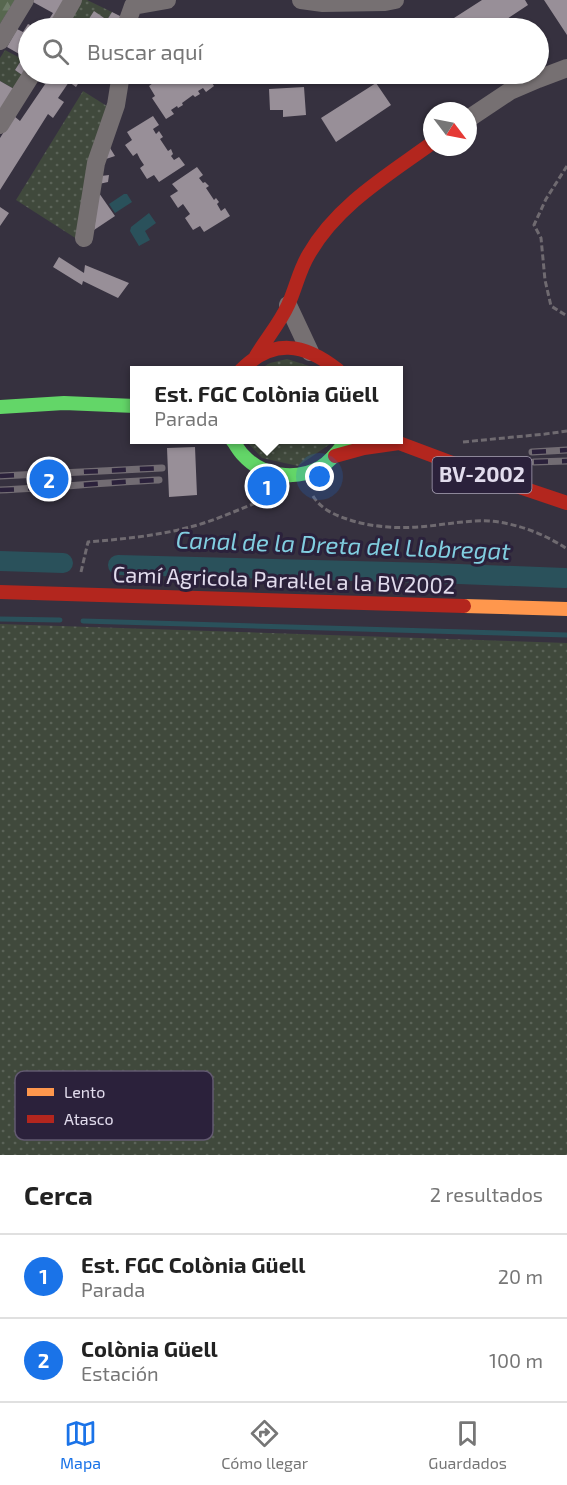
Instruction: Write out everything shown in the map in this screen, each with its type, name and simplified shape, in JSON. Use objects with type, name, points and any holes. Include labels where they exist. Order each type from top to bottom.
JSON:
[{"type":"street","points":[[0,41],[25,0]]},
{"type":"street","points":[[63,18],[73,0]]},
{"type":"street","points":[[129,18],[133,6],[167,0]]},
{"type":"street","points":[[301,0],[323,3],[395,0]]},
{"type":"street","points":[[549,74],[567,68]]},
{"type":"street","points":[[0,125],[26,84]]},
{"type":"street","points":[[84,238],[96,163],[116,105],[119,84]]},
{"type":"street","points":[[477,112],[526,84]]},
{"type":"street","points":[[256,356],[288,305],[299,273],[323,233],[360,196],[423,150]]},
{"type":"street","points":[[288,305],[310,352]]},
{"type":"street","points":[[244,366],[256,356],[267,351],[299,347],[333,366]]},
{"type":"street","points":[[0,407],[64,403],[130,406]]},
{"type":"street","points":[[40,418],[117,406]]},
{"type":"street","name":"BV-2002","points":[[403,443],[487,476],[567,503]]},
{"type":"street","points":[[234,444],[244,458],[267,472],[291,476],[304,475]]},
{"type":"street","name":"BV-2002","points":[[304,475],[319,468],[335,456],[344,444]]},
{"type":"street","name":"BV-2002","points":[[335,456],[383,444]]},
{"type":"street","name":"Camí Agricola Paral·lel a la BV2002","points":[[0,592],[567,609]]},
{"type":"path","points":[[567,166],[546,199],[534,225],[541,238],[550,306],[567,316]]},
{"type":"path","points":[[456,443],[567,431]]},
{"type":"path","points":[[76,595],[88,542],[151,535],[206,522],[261,501],[279,475]]},
{"type":"path","points":[[304,475],[314,499],[339,516],[358,523],[381,527],[413,527],[490,521],[520,527],[552,539],[567,549]]},
{"type":"green space","points":[[0,0],[15,0],[0,24]]},
{"type":"green space","points":[[79,0],[87,0],[112,12],[108,18],[94,12],[90,18],[71,18]]},
{"type":"green space","points":[[5,50],[18,57],[18,65],[15,70],[18,72],[18,82],[14,89],[0,81],[0,58]]},
{"type":"green space","points":[[83,91],[110,108],[80,241],[16,200]]},
{"type":"green space","points":[[287,359],[309,366],[265,366]]},
{"type":"green space","points":[[249,444],[330,444],[298,466],[262,458]]},
{"type":"green space","points":[[0,624],[567,643],[567,1155],[0,1155]]},
{"type":"water","points":[[127,194],[132,202],[115,213],[109,204]]},
{"type":"water","points":[[149,213],[156,223],[145,231],[150,240],[139,246],[130,231],[131,227]]},
{"type":"building","points":[[34,0],[67,0],[56,18],[50,18],[53,13],[33,2]]},
{"type":"building","points":[[482,0],[525,0],[528,5],[508,18],[454,18]]},
{"type":"building","points":[[544,0],[567,0],[567,35]]},
{"type":"building","points":[[94,11],[104,18],[89,18]]},
{"type":"building","points":[[112,12],[122,18],[108,18]]},
{"type":"building","points":[[18,30],[18,53],[7,47]]},
{"type":"building","points":[[0,81],[14,89],[0,111]]},
{"type":"building","points":[[45,84],[68,84],[58,98],[64,102],[53,118],[48,114],[0,190],[0,138],[14,116],[20,121]]},
{"type":"building","points":[[152,84],[213,84],[214,86],[206,92],[203,88],[198,91],[200,94],[195,97],[193,95],[182,103],[183,105],[171,110],[174,114],[166,119],[152,98],[155,96],[149,86]]},
{"type":"building","points":[[374,84],[391,105],[336,142],[321,118]]},
{"type":"building","points":[[304,87],[306,115],[283,117],[283,110],[270,110],[269,89]]},
{"type":"building","points":[[153,116],[159,125],[153,129],[156,134],[159,131],[163,137],[160,139],[168,151],[171,149],[173,154],[171,156],[174,160],[179,157],[185,165],[159,182],[154,175],[147,179],[140,168],[144,165],[137,153],[133,156],[125,145],[132,140],[127,132]]},
{"type":"building","points":[[107,143],[115,156],[103,160]]},
{"type":"building","points":[[197,167],[203,175],[199,178],[209,186],[206,188],[214,200],[216,198],[219,202],[217,204],[221,211],[225,208],[230,216],[204,232],[200,226],[193,230],[185,218],[190,214],[183,204],[178,208],[170,196],[178,191],[172,184]]},
{"type":"building","points":[[109,175],[108,182],[99,184],[101,176]]},
{"type":"building","points":[[99,193],[115,216],[94,230]]},
{"type":"building","points":[[0,207],[9,213],[0,226]]},
{"type":"building","points":[[59,257],[84,273],[85,265],[129,283],[118,298],[83,281],[82,285],[53,267]]},
{"type":"building","points":[[195,447],[197,495],[169,497],[167,448]]},
{"type":"waterway","name":"Canal de la Dreta del Llobregat","points":[[0,561],[63,563]]},
{"type":"waterway","name":"Canal de la Dreta del Llobregat","points":[[118,565],[565,578]]},
{"type":"waterway","points":[[0,619],[60,620]]},
{"type":"waterway","points":[[83,621],[567,635]]},
{"type":"railway","points":[[532,452],[567,450]]},
{"type":"railway","points":[[534,462],[567,461]]},
{"type":"railway","points":[[0,476],[162,468]]},
{"type":"railway","points":[[0,490],[159,480]]},
{"type":"traffic: fast","points":[[0,407],[64,403],[130,406]]},
{"type":"traffic: fast","points":[[235,444],[243,455],[260,468],[291,475],[321,467],[344,444]]},
{"type":"traffic: slow","points":[[464,606],[567,609]]},
{"type":"traffic: jam","points":[[256,356],[285,312],[306,260],[321,236],[334,220],[364,192],[423,149]]},
{"type":"traffic: jam","points":[[246,366],[265,353],[289,348],[313,354],[332,366]]},
{"type":"traffic: jam","points":[[335,456],[364,448],[392,444]]},
{"type":"traffic: jam","points":[[402,444],[567,503]]},
{"type":"traffic: jam","points":[[0,592],[464,606]]},
{"type":"place","name":"Colònia Güell","points":[[49,479]]},
{"type":"place","name":"Est. FGC Colònia Güell","points":[[267,486]]}]
